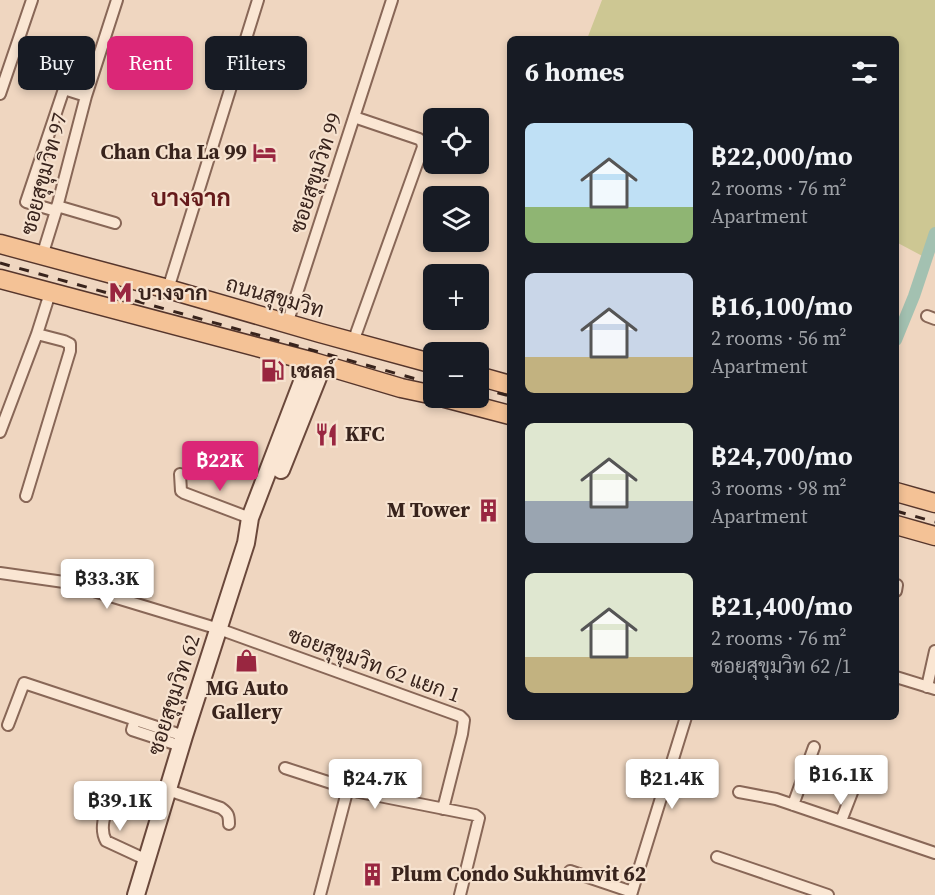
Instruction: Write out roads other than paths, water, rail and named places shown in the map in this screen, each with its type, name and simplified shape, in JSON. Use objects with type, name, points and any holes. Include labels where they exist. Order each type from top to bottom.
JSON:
[{"type":"main road","name":"ถนนสุขุมวิท","points":[[0,244],[423,361]]},
{"type":"main road","points":[[0,279],[423,393]]},
{"type":"main road","points":[[317,363],[326,335]]},
{"type":"main road","points":[[489,379],[507,384]]},
{"type":"main road","points":[[483,408],[507,414]]},
{"type":"main road","points":[[899,493],[935,503]]},
{"type":"main road","points":[[899,526],[935,536]]},
{"type":"street","points":[[0,94],[32,0]]},
{"type":"street","name":"ซอยสุขุมวิท 97","points":[[42,256],[86,96],[117,0]]},
{"type":"street","points":[[168,289],[258,0]]},
{"type":"street","name":"ซอยสุขุมวิท 99","points":[[287,324],[392,0]]},
{"type":"street","points":[[86,96],[64,89],[26,202],[115,223]]},
{"type":"street","points":[[353,342],[423,147],[419,139],[354,117]]},
{"type":"street","points":[[0,432],[38,334],[50,293]]},
{"type":"street","points":[[26,496],[70,351],[70,344],[38,334]]},
{"type":"street","name":"ซอยสุขุมวิท 62","points":[[136,895],[182,741],[246,543],[250,518],[317,363]]},
{"type":"street","name":"ซอยสุขุมวิท 62","points":[[246,543],[260,523],[317,363]]},
{"type":"street","points":[[180,474],[181,490],[184,493],[250,518]]},
{"type":"street","points":[[0,573],[64,582],[219,628]]},
{"type":"street","name":"ซอยสุขุมวิท 62 แยก 1","points":[[219,628],[460,716],[464,720],[462,734],[443,809]]},
{"type":"street","points":[[899,678],[931,688],[935,651]]},
{"type":"street","points":[[8,724],[24,683],[135,720],[182,741]]},
{"type":"street","points":[[570,871],[631,893],[685,720]]},
{"type":"street","points":[[793,805],[814,747]]},
{"type":"street","points":[[285,768],[359,792],[475,815],[479,818],[460,895]]},
{"type":"street","points":[[841,821],[858,777]]},
{"type":"street","points":[[320,895],[348,789]]},
{"type":"street","points":[[168,790],[221,808],[227,812],[229,824]]},
{"type":"street","points":[[739,792],[776,799],[935,853]]},
{"type":"street","points":[[112,794],[102,825],[103,837],[106,841],[147,860]]},
{"type":"street","points":[[717,857],[828,895]]},
{"type":"waterway","points":[[899,333],[935,233]]},
{"type":"railway","points":[[0,263],[423,381]]},
{"type":"railway","points":[[489,391],[507,395]]},
{"type":"railway","points":[[899,512],[935,522]]},
{"type":"place","name":"Chan Cha La 99","points":[[265,152]]},
{"type":"place","name":"บางจาก","points":[[120,293]]},
{"type":"place","name":"เชลล์","points":[[272,371]]},
{"type":"place","name":"KFC","points":[[327,434]]},
{"type":"place","name":"M Tower","points":[[488,510]]},
{"type":"place","name":"MG Auto Gallery","points":[[247,660]]},
{"type":"place","name":"Plum Condo Sukhumvit 62","points":[[373,874]]},
{"type":"district","name":"บางจาก","points":[[191,198]]}]
